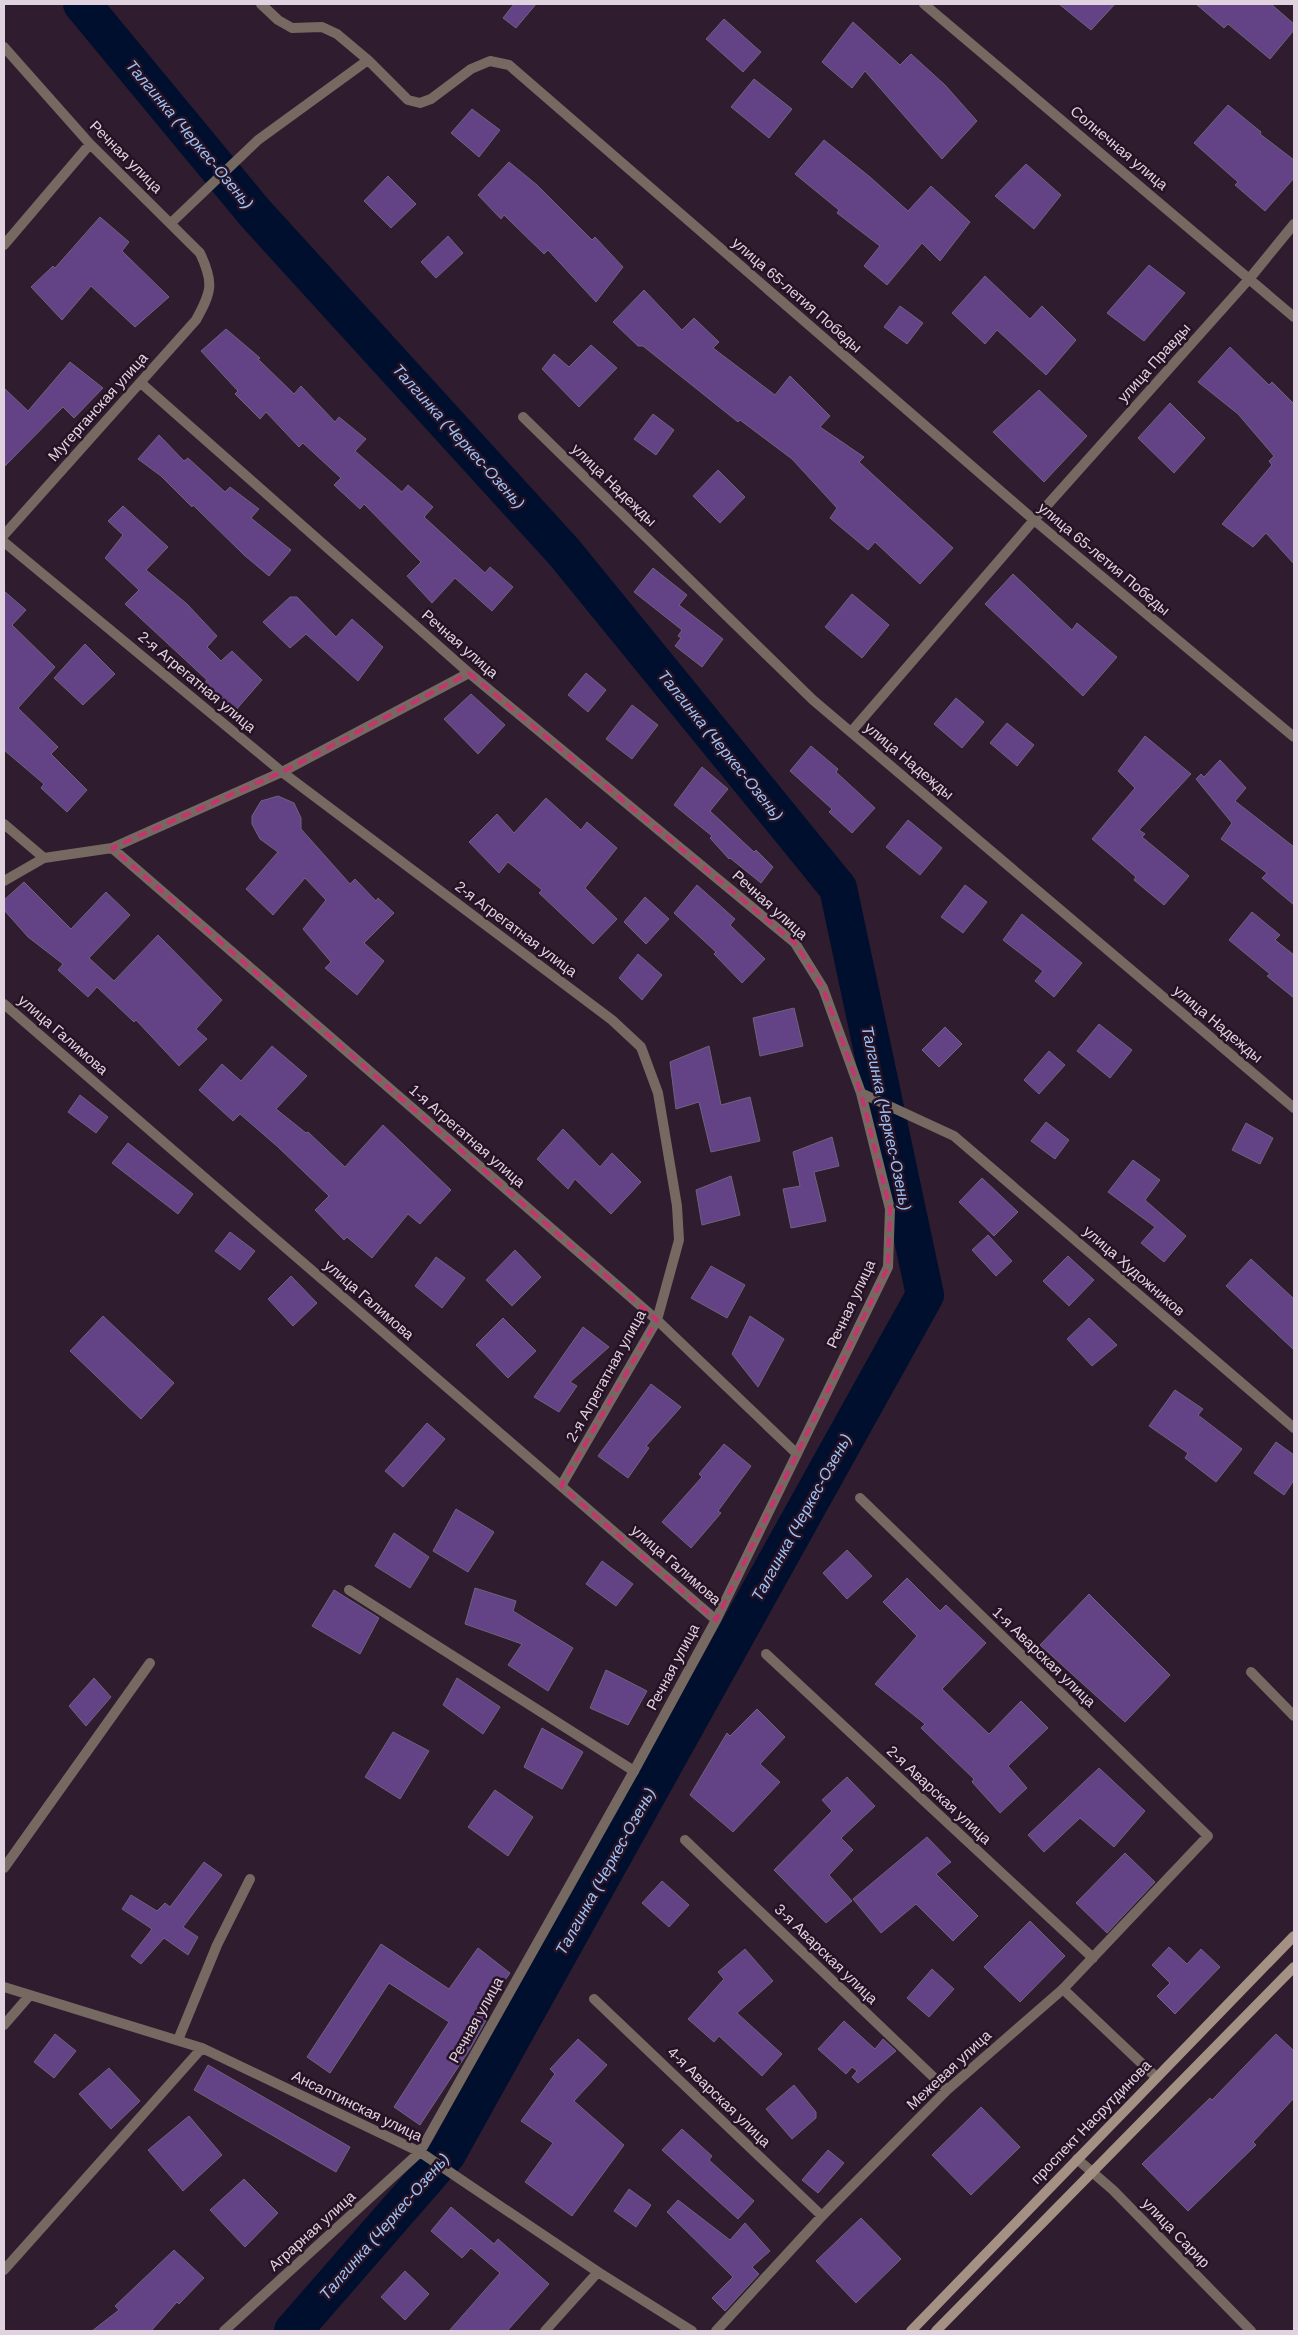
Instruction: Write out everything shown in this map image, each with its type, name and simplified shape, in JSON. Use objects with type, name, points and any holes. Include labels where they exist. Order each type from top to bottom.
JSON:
[{"type":"main road","name":"проспект Насрутдинова","points":[[911,2331],[1294,1936]]},
{"type":"main road","points":[[936,2331],[1294,1967]]},
{"type":"street","name":"улица 65-летия Победы","points":[[261,4],[278,20],[292,28],[322,27],[337,34],[368,60],[408,100],[420,104],[471,69],[490,61],[509,65],[1034,520],[1294,737]]},
{"type":"street","name":"Солнечная улица","points":[[924,4],[1294,316]]},
{"type":"street","name":"Речная улица","points":[[4,47],[90,144],[172,222],[200,252],[209,271],[210,296]]},
{"type":"street","points":[[172,222],[258,140],[368,60]]},
{"type":"street","points":[[4,246],[90,144]]},
{"type":"street","name":"улица Правды","points":[[851,732],[1034,520],[1250,278],[1294,224]]},
{"type":"street","name":"Мугерганская улица","points":[[4,535],[196,320],[210,296]]},
{"type":"street","name":"Речная улица","points":[[141,383],[469,672],[795,943],[823,988],[861,1094],[890,1209],[888,1266],[716,1620],[634,1771],[420,2152]]},
{"type":"street","name":"улица Надежды","points":[[523,417],[813,700],[1294,1108]]},
{"type":"street","name":"2-я Агрегатная улица","points":[[4,542],[282,772],[612,1020],[640,1047],[658,1093],[677,1206],[679,1240],[657,1320],[561,1486]]},
{"type":"street","points":[[4,881],[44,858],[112,848],[282,772],[469,672]]},
{"type":"street","points":[[4,824],[44,858]]},
{"type":"street","name":"1-я Агрегатная улица","points":[[112,848],[657,1320],[796,1454]]},
{"type":"street","name":"улица Галимова","points":[[4,1004],[716,1620]]},
{"type":"street","name":"улица Художников","points":[[861,1094],[954,1136],[1294,1428]]},
{"type":"street","name":"1-я Аварская улица","points":[[860,1498],[1208,1836]]},
{"type":"street","points":[[349,1590],[634,1771]]},
{"type":"street","name":"2-я Аварская улица","points":[[766,1654],[1093,1958]]},
{"type":"street","points":[[4,1868],[150,1663]]},
{"type":"street","points":[[1251,1672],[1294,1716]]},
{"type":"street","name":"Межевая улица","points":[[716,2331],[822,2216],[947,2090],[1064,1988],[1208,1836]]},
{"type":"street","name":"3-я Аварская улица","points":[[685,1840],[947,2090]]},
{"type":"street","points":[[178,2040],[217,1945],[250,1879]]},
{"type":"street","name":"Ансалтинская улица","points":[[4,1987],[202,2048],[420,2152],[598,2272],[692,2331]]},
{"type":"street","points":[[1064,1988],[1156,2077]]},
{"type":"street","points":[[4,2025],[30,1995]]},
{"type":"street","name":"4-я Аварская улица","points":[[594,1999],[822,2216]]},
{"type":"street","points":[[4,2270],[202,2048]]},
{"type":"street","name":"Аграрная улица","points":[[224,2331],[420,2152]]},
{"type":"street","name":"улица Сарир","points":[[1077,2159],[1113,2190],[1251,2331]]},
{"type":"street","points":[[545,2331],[598,2272]]},
{"type":"highlighted area","points":[[469,673],[795,943],[823,988],[861,1093],[890,1209],[888,1267],[716,1620],[561,1486],[657,1320],[112,848],[282,772]]},
{"type":"building","points":[[514,4],[536,4],[516,28],[503,18]]},
{"type":"building","points":[[1059,4],[1115,4],[1091,30]]},
{"type":"building","points":[[1196,4],[1271,4],[1294,24],[1294,30],[1270,59],[1228,24],[1224,28]]},
{"type":"building","points":[[724,19],[761,52],[743,72],[706,39]]},
{"type":"building","points":[[853,22],[900,65],[911,54],[945,85],[977,121],[942,159],[865,71],[852,88],[822,62]]},
{"type":"building","points":[[754,79],[792,109],[769,138],[731,107]]},
{"type":"building","points":[[1228,105],[1261,132],[1260,134],[1294,160],[1294,178],[1265,211],[1235,185],[1238,182],[1194,143]]},
{"type":"building","points":[[472,109],[500,130],[479,157],[451,133]]},
{"type":"building","points":[[824,140],[908,211],[931,186],[970,222],[940,261],[922,243],[887,285],[864,266],[880,246],[837,213],[839,210],[795,174]]},
{"type":"building","points":[[509,162],[537,185],[592,240],[595,237],[623,267],[596,302],[548,250],[544,254],[504,215],[501,219],[478,195]]},
{"type":"building","points":[[1026,164],[1061,195],[1034,229],[995,196]]},
{"type":"building","points":[[388,176],[416,204],[391,228],[364,201]]},
{"type":"building","points":[[100,217],[129,242],[122,251],[169,297],[135,327],[91,286],[62,320],[31,287],[53,266],[55,268]]},
{"type":"building","points":[[448,236],[463,253],[436,278],[421,262]]},
{"type":"building","points":[[1149,265],[1185,293],[1144,341],[1107,313]]},
{"type":"building","points":[[985,276],[1030,319],[1042,306],[1076,340],[1046,375],[997,330],[985,344],[952,313]]},
{"type":"building","points":[[644,290],[682,330],[694,318],[719,342],[713,348],[775,395],[790,376],[830,416],[820,427],[864,457],[859,462],[953,548],[920,584],[875,542],[868,550],[830,518],[837,508],[792,459],[740,420],[738,422],[643,346],[638,346],[613,322]]},
{"type":"building","points":[[900,306],[923,323],[907,344],[884,327]]},
{"type":"building","points":[[226,329],[260,358],[258,359],[294,394],[301,386],[335,422],[339,417],[366,439],[355,451],[402,492],[408,485],[433,507],[424,517],[485,573],[490,567],[513,587],[492,611],[455,578],[432,603],[407,576],[421,562],[364,504],[360,509],[334,485],[341,478],[303,443],[299,447],[266,412],[260,419],[235,394],[238,391],[201,351]]},
{"type":"building","points":[[591,345],[617,368],[579,407],[542,369],[554,354],[569,367]]},
{"type":"building","points":[[1230,347],[1269,385],[1272,382],[1294,404],[1294,564],[1266,533],[1253,547],[1222,524],[1272,465],[1269,461],[1274,456],[1238,414],[1198,382]]},
{"type":"building","points":[[70,362],[103,388],[74,418],[63,407],[4,467],[4,388],[28,411]]},
{"type":"building","points":[[1039,390],[1087,436],[1044,482],[993,432]]},
{"type":"building","points":[[1170,403],[1205,438],[1174,473],[1138,438]]},
{"type":"building","points":[[653,414],[674,430],[656,455],[634,439]]},
{"type":"building","points":[[159,435],[184,461],[188,458],[225,492],[230,487],[259,509],[251,518],[291,550],[269,576],[244,555],[193,505],[192,507],[161,476],[138,459]]},
{"type":"building","points":[[718,470],[745,497],[720,523],[693,496]]},
{"type":"building","points":[[123,506],[168,547],[146,570],[187,604],[217,636],[207,647],[221,661],[232,651],[262,680],[235,711],[205,682],[207,680],[125,604],[139,590],[105,558],[123,535],[108,521]]},
{"type":"building","points":[[653,568],[687,595],[679,605],[723,639],[702,667],[675,646],[681,638],[678,636],[682,630],[634,592]]},
{"type":"building","points":[[1013,574],[1072,630],[1077,623],[1117,657],[1083,696],[985,604]]},
{"type":"building","points":[[4,591],[26,610],[12,625],[55,667],[18,708],[58,747],[51,754],[87,790],[67,812],[41,788],[44,784],[4,750]]},
{"type":"building","points":[[852,594],[889,625],[862,658],[825,627]]},
{"type":"building","points":[[290,597],[297,597],[336,637],[352,619],[383,647],[358,681],[306,634],[290,648],[263,622]]},
{"type":"building","points":[[85,644],[115,674],[83,705],[54,678]]},
{"type":"building","points":[[586,673],[606,690],[588,712],[568,695]]},
{"type":"building","points":[[471,694],[505,725],[478,754],[444,719]]},
{"type":"building","points":[[956,698],[984,722],[962,748],[934,724]]},
{"type":"building","points":[[632,705],[658,725],[632,759],[606,739]]},
{"type":"building","points":[[1007,723],[1034,745],[1017,766],[990,743]]},
{"type":"building","points":[[1145,736],[1191,774],[1139,830],[1145,834],[1142,837],[1189,876],[1164,905],[1134,880],[1136,877],[1092,839],[1135,788],[1118,771]]},
{"type":"building","points":[[811,746],[838,769],[836,772],[875,808],[852,833],[829,812],[832,809],[790,771]]},
{"type":"building","points":[[1220,760],[1246,788],[1235,801],[1294,847],[1294,905],[1262,878],[1267,873],[1221,839],[1232,823],[1196,779],[1201,774],[1204,777]]},
{"type":"building","points":[[702,767],[728,789],[710,811],[773,867],[761,883],[729,859],[710,838],[712,836],[674,805]]},
{"type":"building","points":[[278,796],[294,803],[301,818],[301,829],[350,884],[355,879],[376,901],[378,898],[394,913],[364,943],[384,961],[357,995],[325,968],[331,962],[303,929],[326,900],[305,878],[273,915],[246,889],[278,852],[260,839],[252,824],[252,816],[261,801]]},
{"type":"building","points":[[546,798],[581,830],[587,822],[617,848],[585,888],[617,919],[593,944],[539,893],[542,890],[508,862],[499,873],[469,842],[497,814],[514,833]]},
{"type":"building","points":[[908,820],[942,848],[920,875],[886,847]]},
{"type":"building","points":[[24,882],[71,929],[106,892],[130,915],[89,958],[114,981],[158,935],[222,1000],[196,1029],[207,1039],[179,1066],[136,1020],[134,1022],[97,987],[88,997],[58,970],[63,964],[28,937],[4,910],[4,900]]},
{"type":"building","points":[[697,885],[735,919],[730,925],[765,959],[742,983],[714,954],[716,952],[674,913]]},
{"type":"building","points":[[965,885],[987,902],[963,933],[941,917]]},
{"type":"building","points":[[645,897],[669,919],[646,944],[624,922]]},
{"type":"building","points":[[1252,912],[1280,935],[1275,940],[1294,955],[1294,998],[1267,976],[1270,974],[1229,940]]},
{"type":"building","points":[[1022,914],[1082,963],[1054,997],[1035,981],[1043,971],[1003,940]]},
{"type":"building","points":[[638,954],[662,975],[642,1000],[619,978]]},
{"type":"building","points":[[794,1008],[803,1046],[760,1056],[753,1018]]},
{"type":"building","points":[[1099,1024],[1132,1050],[1110,1078],[1077,1051]]},
{"type":"building","points":[[945,1027],[962,1044],[939,1067],[922,1050]]},
{"type":"building","points":[[272,1046],[307,1076],[276,1109],[306,1133],[308,1132],[345,1167],[383,1125],[451,1190],[420,1224],[408,1214],[372,1258],[347,1237],[344,1240],[315,1210],[329,1196],[240,1114],[233,1121],[199,1090],[222,1064],[241,1081]]},
{"type":"building","points":[[709,1046],[721,1105],[750,1097],[760,1141],[711,1152],[699,1102],[676,1109],[670,1062]]},
{"type":"building","points":[[1049,1051],[1065,1065],[1039,1094],[1024,1080]]},
{"type":"building","points":[[80,1095],[108,1117],[96,1133],[68,1112]]},
{"type":"building","points":[[1046,1122],[1069,1140],[1055,1159],[1031,1141]]},
{"type":"building","points":[[1246,1123],[1273,1138],[1260,1164],[1232,1150]]},
{"type":"building","points":[[563,1129],[600,1167],[612,1153],[641,1182],[611,1214],[575,1179],[568,1189],[537,1159]]},
{"type":"building","points":[[832,1137],[839,1166],[814,1172],[826,1221],[791,1228],[783,1189],[800,1186],[793,1152]]},
{"type":"building","points":[[128,1143],[193,1194],[178,1214],[112,1163]]},
{"type":"building","points":[[1133,1160],[1160,1180],[1145,1200],[1186,1236],[1164,1262],[1141,1243],[1155,1227],[1108,1192]]},
{"type":"building","points":[[731,1176],[740,1215],[702,1225],[696,1190]]},
{"type":"building","points":[[982,1178],[1018,1212],[994,1236],[959,1202]]},
{"type":"building","points":[[230,1232],[255,1251],[240,1270],[215,1251]]},
{"type":"building","points":[[988,1235],[1012,1261],[996,1276],[972,1250]]},
{"type":"building","points":[[515,1250],[541,1277],[512,1306],[486,1280]]},
{"type":"building","points":[[1068,1256],[1094,1280],[1069,1306],[1043,1281]]},
{"type":"building","points":[[436,1257],[465,1278],[442,1308],[415,1286]]},
{"type":"building","points":[[1251,1259],[1294,1299],[1294,1350],[1226,1286]]},
{"type":"building","points":[[711,1266],[745,1285],[727,1318],[691,1298]]},
{"type":"building","points":[[291,1276],[317,1303],[293,1326],[268,1299]]},
{"type":"building","points":[[103,1316],[174,1383],[141,1419],[70,1351]]},
{"type":"building","points":[[750,1316],[784,1339],[758,1387],[732,1354]]},
{"type":"building","points":[[503,1318],[536,1351],[508,1378],[476,1345]]},
{"type":"building","points":[[1089,1318],[1117,1345],[1092,1366],[1067,1339]]},
{"type":"building","points":[[583,1327],[609,1347],[570,1382],[577,1386],[559,1412],[534,1397]]},
{"type":"building","points":[[651,1384],[681,1407],[646,1446],[649,1448],[628,1478],[598,1456]]},
{"type":"building","points":[[1175,1390],[1203,1409],[1198,1415],[1242,1449],[1216,1482],[1185,1458],[1188,1453],[1149,1426]]},
{"type":"building","points":[[427,1423],[445,1439],[403,1487],[385,1471]]},
{"type":"building","points":[[1276,1442],[1294,1455],[1294,1480],[1284,1495],[1254,1473]]},
{"type":"building","points":[[724,1444],[751,1466],[718,1511],[721,1513],[691,1548],[662,1522],[702,1477],[699,1474]]},
{"type":"building","points":[[456,1509],[494,1532],[468,1572],[433,1551]]},
{"type":"building","points":[[394,1533],[429,1557],[410,1588],[375,1566]]},
{"type":"building","points":[[847,1550],[872,1576],[847,1599],[823,1573]]},
{"type":"building","points":[[602,1561],[633,1584],[616,1606],[586,1584]]},
{"type":"building","points":[[907,1578],[940,1611],[946,1605],[986,1643],[942,1689],[989,1734],[1021,1701],[1048,1728],[1008,1766],[1027,1788],[1000,1813],[972,1782],[974,1779],[921,1728],[925,1724],[875,1684],[917,1636],[883,1602]]},
{"type":"building","points":[[475,1588],[516,1601],[513,1611],[573,1648],[548,1691],[508,1665],[522,1644],[465,1624]]},
{"type":"building","points":[[334,1590],[379,1618],[360,1654],[312,1626]]},
{"type":"building","points":[[1089,1594],[1170,1675],[1125,1722],[1040,1645]]},
{"type":"building","points":[[606,1670],[647,1691],[628,1725],[590,1708]]},
{"type":"building","points":[[94,1678],[111,1697],[86,1726],[69,1706]]},
{"type":"building","points":[[457,1678],[500,1707],[483,1734],[443,1705]]},
{"type":"building","points":[[757,1709],[785,1737],[760,1764],[780,1782],[733,1832],[690,1795],[727,1733],[730,1736]]},
{"type":"building","points":[[542,1728],[583,1752],[562,1789],[524,1767]]},
{"type":"building","points":[[393,1732],[429,1751],[400,1799],[365,1777]]},
{"type":"building","points":[[1099,1768],[1145,1811],[1114,1847],[1080,1818],[1044,1852],[1028,1835]]},
{"type":"building","points":[[847,1777],[875,1806],[841,1838],[853,1850],[829,1875],[852,1901],[826,1923],[774,1870],[832,1811],[822,1800]]},
{"type":"building","points":[[495,1790],[533,1817],[508,1856],[468,1827]]},
{"type":"building","points":[[927,1837],[951,1862],[936,1874],[978,1916],[953,1941],[916,1904],[881,1933],[853,1899]]},
{"type":"building","points":[[1125,1853],[1155,1882],[1107,1933],[1076,1903]]},
{"type":"building","points":[[204,1862],[222,1875],[183,1927],[198,1937],[188,1955],[164,1938],[141,1964],[131,1956],[152,1929],[122,1909],[131,1895],[157,1911],[165,1903],[170,1907]]},
{"type":"building","points":[[662,1881],[689,1905],[669,1927],[642,1903]]},
{"type":"building","points":[[1030,1921],[1065,1956],[1020,2002],[984,1967]]},
{"type":"building","points":[[381,1944],[449,1989],[478,1948],[510,1973],[483,2011],[489,2015],[470,2049],[420,2125],[394,2107],[449,2022],[389,1983],[330,2073],[307,2057]]},
{"type":"building","points":[[1169,1947],[1187,1964],[1201,1949],[1220,1967],[1175,2014],[1157,1996],[1170,1983],[1152,1965]]},
{"type":"building","points":[[745,1949],[773,1981],[737,2013],[782,2054],[762,2076],[719,2036],[714,2042],[688,2019],[724,1979],[718,1972]]},
{"type":"building","points":[[932,1969],[954,1989],[929,2017],[907,1998]]},
{"type":"building","points":[[844,2021],[875,2049],[883,2039],[896,2051],[858,2083],[852,2077],[857,2071],[852,2067],[846,2074],[818,2049]]},
{"type":"building","points":[[55,2034],[76,2051],[54,2078],[34,2062]]},
{"type":"building","points":[[1276,2034],[1294,2051],[1294,2098],[1253,2142],[1256,2145],[1188,2211],[1142,2164],[1210,2098],[1212,2100]]},
{"type":"building","points":[[578,2039],[607,2065],[574,2101],[624,2145],[572,2216],[525,2182],[553,2143],[521,2121],[555,2074],[550,2069]]},
{"type":"building","points":[[208,2065],[350,2147],[336,2172],[194,2090]]},
{"type":"building","points":[[109,2068],[140,2101],[111,2129],[79,2094]]},
{"type":"building","points":[[794,2085],[816,2112],[816,2118],[792,2139],[766,2109]]},
{"type":"building","points":[[981,2107],[1020,2147],[971,2195],[932,2155]]},
{"type":"building","points":[[189,2116],[222,2155],[183,2191],[148,2150]]},
{"type":"building","points":[[682,2129],[712,2156],[709,2160],[754,2201],[738,2219],[662,2150]]},
{"type":"building","points":[[828,2150],[844,2163],[818,2193],[802,2180]]},
{"type":"building","points":[[244,2179],[278,2213],[245,2247],[210,2210]]},
{"type":"building","points":[[629,2189],[651,2205],[636,2227],[614,2211]]},
{"type":"building","points":[[678,2200],[730,2240],[745,2223],[770,2251],[752,2267],[759,2274],[725,2311],[712,2298],[733,2277],[667,2212]]},
{"type":"building","points":[[451,2207],[494,2244],[498,2239],[549,2284],[507,2331],[449,2331],[500,2273],[471,2248],[462,2258],[431,2231]]},
{"type":"building","points":[[861,2218],[901,2259],[856,2303],[816,2261]]},
{"type":"building","points":[[174,2250],[204,2278],[179,2304],[177,2302],[151,2331],[92,2331],[119,2310],[115,2306]]},
{"type":"building","points":[[405,2271],[429,2294],[405,2320],[381,2297]]},
{"type":"waterway","name":"Талгинка (Черкес-Озень)","points":[[82,4],[255,213],[564,552],[838,888],[925,1295],[447,2154],[293,2331]]}]
